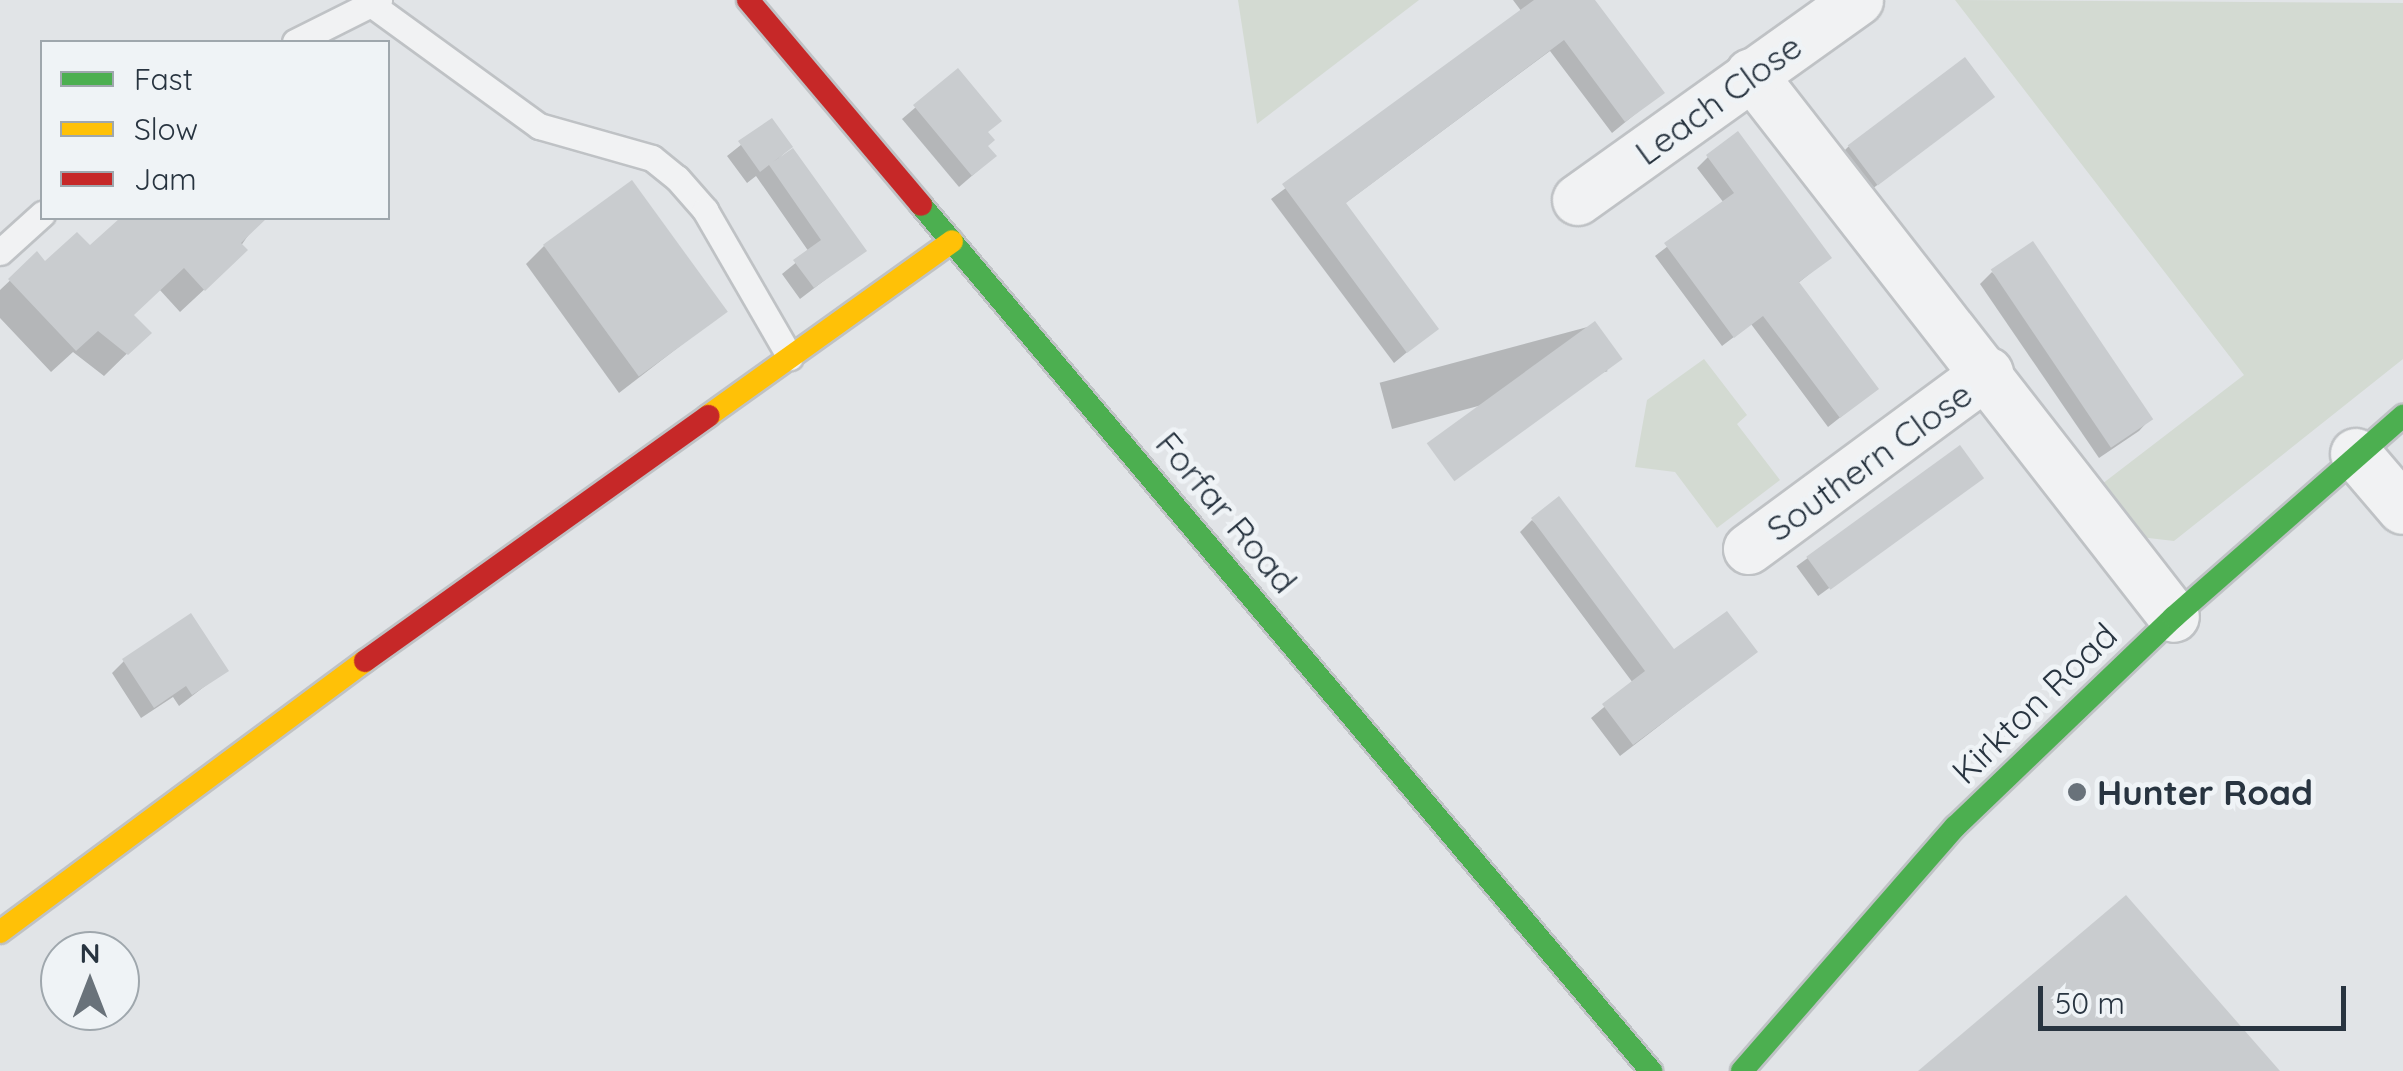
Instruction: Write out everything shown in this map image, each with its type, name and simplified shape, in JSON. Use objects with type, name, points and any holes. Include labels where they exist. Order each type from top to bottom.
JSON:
[{"type":"street","name":"Forfar Road","points":[[748,0],[1651,1071]]},
{"type":"street","name":"Leach Close","points":[[1578,200],[1858,0]]},
{"type":"street","points":[[1751,74],[1988,373],[2174,618]]},
{"type":"street","points":[[0,932],[168,802],[952,240]]},
{"type":"street","name":"Southern Close","points":[[1749,548],[1988,373]]},
{"type":"street","name":"Kirkton Road","points":[[1742,1071],[1955,827],[2174,618],[2403,416]]},
{"type":"street","points":[[2356,454],[2403,509]]},
{"type":"lane","points":[[300,40],[375,2],[539,126],[652,158],[677,178],[705,210],[790,356]]},
{"type":"lane","points":[[0,252],[40,216]]},
{"type":"shaded area","points":[[1238,0],[1419,0],[1257,124]]},
{"type":"shaded area","points":[[1955,0],[2403,3],[2403,359],[2174,541],[2140,537],[2102,484],[2244,375]]},
{"type":"shaded area","points":[[1704,359],[1747,415],[1737,424],[1780,480],[1717,528],[1675,472],[1635,467],[1647,400]]},
{"type":"building","points":[[1534,0],[1595,0],[1665,93],[1625,122],[1564,40],[1346,203],[1439,329],[1407,353],[1282,184]]},
{"type":"building","points":[[1965,57],[1995,97],[1878,185],[1848,145]]},
{"type":"building","points":[[958,68],[1002,121],[988,132],[995,140],[988,146],[997,156],[972,176],[913,105]]},
{"type":"building","points":[[772,118],[793,147],[773,162],[793,148],[867,251],[814,288],[793,260],[821,240],[769,165],[760,172],[738,141]]},
{"type":"building","points":[[1738,131],[1832,258],[1799,282],[1879,389],[1840,418],[1763,316],[1734,338],[1664,243],[1734,193],[1706,155]]},
{"type":"building","points":[[632,180],[728,312],[639,377],[543,245]]},
{"type":"building","points":[[118,220],[265,220],[241,243],[248,250],[205,291],[184,268],[134,315],[152,333],[128,355],[98,331],[76,351],[8,279],[37,251],[45,261],[77,232],[90,245]]},
{"type":"building","points":[[2033,241],[2153,419],[2111,448],[1991,270]]},
{"type":"building","points":[[1595,321],[1623,359],[1454,481],[1427,443]]},
{"type":"building","points":[[1960,445],[1984,478],[1830,590],[1806,557]]},
{"type":"building","points":[[1559,496],[1674,649],[1727,611],[1758,652],[1633,745],[1602,704],[1645,671],[1531,518]]},
{"type":"building","points":[[191,613],[229,671],[192,695],[186,686],[154,708],[122,659]]},
{"type":"building","points":[[2126,895],[2280,1071],[1918,1071]]},
{"type":"traffic: fast","points":[[921,205],[1651,1071]]},
{"type":"traffic: fast","points":[[1742,1071],[1955,827],[2174,617],[2403,416]]},
{"type":"traffic: slow","points":[[708,416],[952,241]]},
{"type":"traffic: slow","points":[[0,932],[365,661]]},
{"type":"traffic: jam","points":[[748,0],[921,205]]},
{"type":"traffic: jam","points":[[365,661],[708,416]]},
{"type":"place","name":"Hunter Road","points":[[2077,792]]}]
